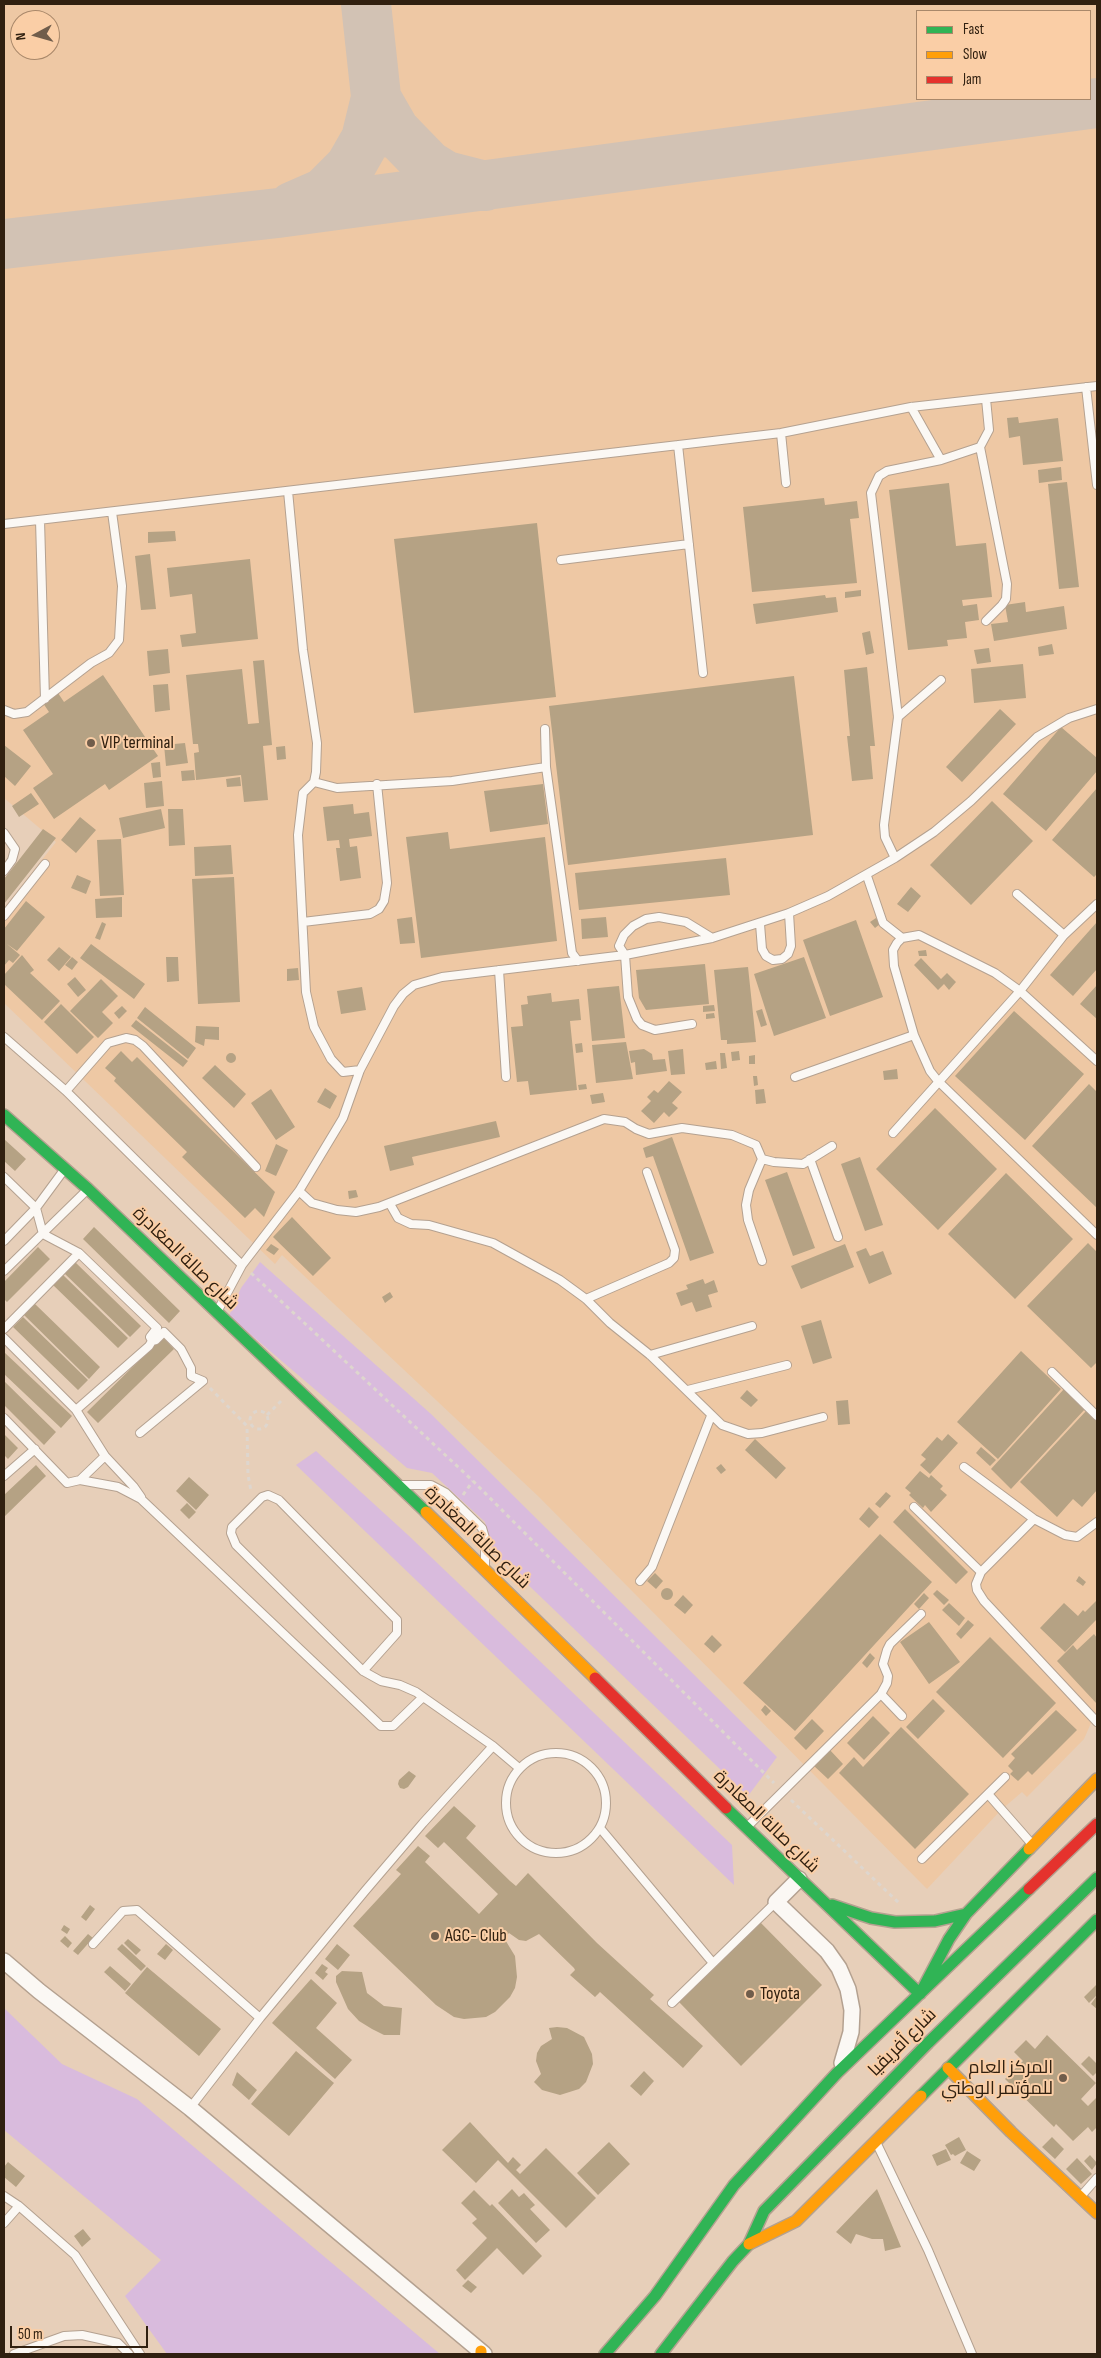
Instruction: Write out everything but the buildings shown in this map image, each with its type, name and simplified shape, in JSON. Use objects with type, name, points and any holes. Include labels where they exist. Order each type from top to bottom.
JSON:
[{"type":"main road","name":"شارع صالة المغادرة","points":[[4,1115],[88,1189],[216,1314],[486,1568],[746,1828],[932,2005]]},
{"type":"main road","name":"شارع أفريقيا","points":[[920,1994],[948,1939],[966,1914],[1097,1779]]},
{"type":"main road","name":"شارع أفريقيا","points":[[605,2354],[677,2272],[734,2185],[837,2073],[1097,1824]]},
{"type":"main road","name":"شارع أفريقيا","points":[[661,2354],[749,2244],[764,2211],[946,2019],[1097,1878]]},
{"type":"main road","points":[[825,1903],[871,1918],[919,1922],[966,1914]]},
{"type":"main road","name":"شارع أفريقيا","points":[[749,2244],[796,2221],[1097,1920]]},
{"type":"main road","points":[[948,2068],[1011,2132],[1097,2213]]},
{"type":"main road","points":[[694,2286],[706,2297]]},
{"type":"street","points":[[800,1878],[776,1902],[827,1951],[839,1968],[848,1988],[852,2010],[852,2032],[847,2053],[837,2073]]},
{"type":"street","points":[[4,1961],[39,1991],[190,2108],[482,2353]]},
{"type":"lane","points":[[4,524],[781,433],[912,407],[1097,386]]},
{"type":"lane","points":[[1086,387],[1097,485]]},
{"type":"lane","points":[[986,399],[989,430],[980,448],[1007,584],[1006,598],[1002,605],[986,621]]},
{"type":"lane","points":[[912,407],[941,460]]},
{"type":"lane","points":[[781,433],[786,483]]},
{"type":"lane","points":[[678,445],[703,673]]},
{"type":"lane","points":[[895,858],[886,837],[884,819],[898,717],[871,493],[879,476],[887,471],[941,460],[980,448]]},
{"type":"lane","points":[[288,491],[303,650],[317,742],[314,782],[303,793],[299,817],[306,992],[314,1027],[331,1059],[343,1072],[360,1070]]},
{"type":"lane","points":[[4,710],[21,714],[109,653],[119,640],[122,586],[112,512]]},
{"type":"lane","points":[[40,520],[45,699]]},
{"type":"lane","points":[[561,560],[689,544]]},
{"type":"lane","points":[[898,717],[941,680]]},
{"type":"lane","points":[[216,1314],[242,1265],[299,1191],[343,1118],[360,1070],[394,1006],[403,994],[414,985],[442,977],[625,955],[712,938],[760,924],[788,913],[867,876],[895,858],[934,832],[971,801],[1037,737],[1069,718],[1097,709]]},
{"type":"lane","points":[[545,729],[546,767],[572,953],[578,961]]},
{"type":"lane","points":[[314,782],[337,788],[377,784],[452,781],[546,767]]},
{"type":"lane","points":[[303,922],[370,914],[379,909],[384,901],[387,883],[377,784]]},
{"type":"lane","points":[[4,833],[15,849],[12,860],[4,871]]},
{"type":"lane","points":[[4,916],[45,864]]},
{"type":"lane","points":[[867,876],[883,923],[902,938]]},
{"type":"lane","points":[[1017,894],[1064,935]]},
{"type":"lane","points":[[893,1133],[1020,991],[1064,935],[1097,904]]},
{"type":"lane","points":[[760,924],[762,949],[766,956],[774,960],[782,959],[788,954],[791,946],[788,913]]},
{"type":"lane","points":[[692,1024],[655,1030],[642,1025],[637,1019],[628,997],[625,955],[619,946],[624,934],[639,922],[659,916],[686,922],[712,938]]},
{"type":"lane","points":[[1097,1061],[1020,991],[995,974],[919,935],[902,938],[893,950],[892,958],[914,1035],[923,1060],[938,1082],[1097,1235]]},
{"type":"lane","points":[[499,970],[506,1077]]},
{"type":"lane","points":[[795,1076],[914,1035]]},
{"type":"lane","points":[[4,1037],[66,1091],[242,1265]]},
{"type":"lane","points":[[66,1091],[108,1044],[126,1038],[135,1040],[143,1046],[256,1167]]},
{"type":"lane","points":[[66,1091],[81,1075]]},
{"type":"lane","points":[[299,1191],[312,1203],[337,1210],[356,1212],[390,1204],[604,1119],[625,1122],[649,1134],[682,1128],[732,1135],[756,1145],[762,1159],[749,1190],[746,1205],[748,1220],[762,1260]]},
{"type":"lane","points":[[762,1159],[802,1164],[832,1146]]},
{"type":"lane","points":[[810,1159],[838,1237]]},
{"type":"lane","points":[[4,1241],[36,1208],[65,1168]]},
{"type":"lane","points":[[586,1299],[669,1263],[674,1258],[675,1250],[647,1172]]},
{"type":"lane","points":[[4,1177],[36,1208],[43,1234],[80,1253],[157,1328],[150,1337],[152,1341]]},
{"type":"lane","points":[[4,1271],[88,1189]]},
{"type":"lane","points":[[390,1204],[398,1218],[411,1224],[428,1225],[493,1243],[560,1280],[586,1299],[610,1323],[650,1355],[722,1425],[748,1434],[762,1433],[823,1416]]},
{"type":"lane","points":[[4,1329],[80,1253]]},
{"type":"lane","points":[[650,1355],[752,1326]]},
{"type":"lane","points":[[76,1410],[122,1372],[152,1341],[156,1340],[164,1332],[181,1349],[191,1368],[191,1376],[203,1381],[140,1433]]},
{"type":"lane","points":[[4,1338],[76,1410],[105,1456],[134,1487],[141,1499]]},
{"type":"lane","points":[[688,1390],[787,1365]]},
{"type":"lane","points":[[1052,1372],[1097,1416]]},
{"type":"lane","points":[[640,1581],[652,1568],[711,1416]]},
{"type":"lane","points":[[4,1418],[35,1448],[63,1481],[72,1484],[80,1480],[105,1456]]},
{"type":"lane","points":[[4,1476],[35,1448]]},
{"type":"lane","points":[[964,1468],[1034,1519],[1071,1537],[1083,1534],[1097,1522]]},
{"type":"lane","points":[[80,1480],[118,1486],[141,1499],[382,1726],[393,1726],[423,1698]]},
{"type":"lane","points":[[397,1485],[431,1485],[446,1493],[482,1528],[485,1538],[486,1568]]},
{"type":"lane","points":[[363,1671],[398,1633],[397,1620],[280,1500],[268,1495],[256,1501],[232,1527],[232,1540],[363,1671],[381,1681],[408,1688],[493,1746],[519,1768]]},
{"type":"lane","points":[[914,1507],[981,1572]]},
{"type":"lane","points":[[1034,1519],[981,1572],[976,1584],[979,1596],[1097,1722]]},
{"type":"lane","points":[[746,1828],[881,1694],[888,1682],[888,1676],[883,1664],[890,1644],[921,1614]]},
{"type":"lane","points":[[881,1694],[902,1716]]},
{"type":"lane","points":[[190,2108],[260,2018],[423,1823],[493,1746]]},
{"type":"lane","points":[[552,1753],[564,1753],[586,1762],[594,1770],[605,1792],[604,1816],[600,1828],[593,1838],[573,1851],[549,1853],[527,1844],[511,1825],[506,1802],[508,1790],[519,1768],[540,1755],[552,1753]]},
{"type":"lane","points":[[922,1859],[1005,1777]]},
{"type":"lane","points":[[988,1794],[1032,1844]]},
{"type":"lane","points":[[600,1828],[714,1963]]},
{"type":"lane","points":[[672,2003],[776,1902]]},
{"type":"lane","points":[[93,1944],[123,1911],[137,1910],[260,2018]]},
{"type":"lane","points":[[876,2142],[928,2250],[972,2354]]},
{"type":"lane","points":[[1081,2196],[1097,2178]]},
{"type":"lane","points":[[4,2196],[75,2254],[140,2354]]},
{"type":"lane","points":[[4,2223],[18,2206]]},
{"type":"lane","points":[[14,2354],[64,2336],[82,2336],[118,2343],[129,2354]]},
{"type":"path","points":[[242,1265],[473,1481],[783,1792],[919,1922]]},
{"type":"path","points":[[203,1381],[249,1426],[256,1429],[265,1427],[268,1419],[267,1415],[259,1410],[254,1411],[249,1418],[249,1426],[248,1475],[250,1489],[256,1501]]},
{"type":"shaded area","points":[[4,4],[1097,4],[1097,1714],[1094,1716],[1084,1739],[1027,1797],[1022,1792],[1001,1810],[927,1889],[539,1497],[282,1255],[275,1264],[4,1003],[4,908],[56,842],[4,798]]},
{"type":"shaded area","points":[[260,1262],[431,1414],[777,1757],[748,1796],[493,1551],[485,1522],[432,1473],[407,1468],[229,1316],[241,1288]]},
{"type":"shaded area","points":[[316,1451],[408,1535],[732,1845],[734,1885],[296,1465]]},
{"type":"shaded area","points":[[4,2008],[62,2064],[137,2099],[440,2354],[167,2354],[125,2296],[161,2260],[4,2130]]},
{"type":"taxiway","points":[[366,4],[380,133]]},
{"type":"taxiway","points":[[292,207],[324,193],[350,167],[366,139],[376,98],[395,131],[428,165],[446,176],[485,186]]},
{"type":"taxiway","points":[[4,244],[278,213],[1097,103]]},
{"type":"traffic: fast","points":[[4,1115],[88,1189],[426,1512]]},
{"type":"traffic: fast","points":[[726,1808],[920,1994],[949,1939],[966,1914],[1029,1849]]},
{"type":"traffic: fast","points":[[661,2354],[733,2261],[749,2244],[764,2211],[928,2043],[1097,1878]]},
{"type":"traffic: fast","points":[[605,2354],[655,2296],[734,2185],[837,2073],[1029,1889]]},
{"type":"traffic: fast","points":[[832,1905],[871,1918],[895,1922],[935,1921],[966,1914]]},
{"type":"traffic: fast","points":[[921,2096],[1097,1920]]},
{"type":"traffic: slow","points":[[426,1512],[595,1678]]},
{"type":"traffic: slow","points":[[1029,1849],[1097,1779]]},
{"type":"traffic: slow","points":[[948,2068],[1011,2132],[1097,2213]]},
{"type":"traffic: slow","points":[[749,2244],[796,2221],[921,2096]]},
{"type":"traffic: jam","points":[[595,1678],[726,1808]]},
{"type":"traffic: jam","points":[[1029,1889],[1097,1824]]},
{"type":"place","name":"VIP terminal","points":[[91,743]]},
{"type":"place","name":"AGC- Club","points":[[435,1936]]},
{"type":"place","name":"Toyota","points":[[750,1994]]},
{"type":"place","name":"المركز العام للمؤتمر الوطني","points":[[1063,2078]]}]
